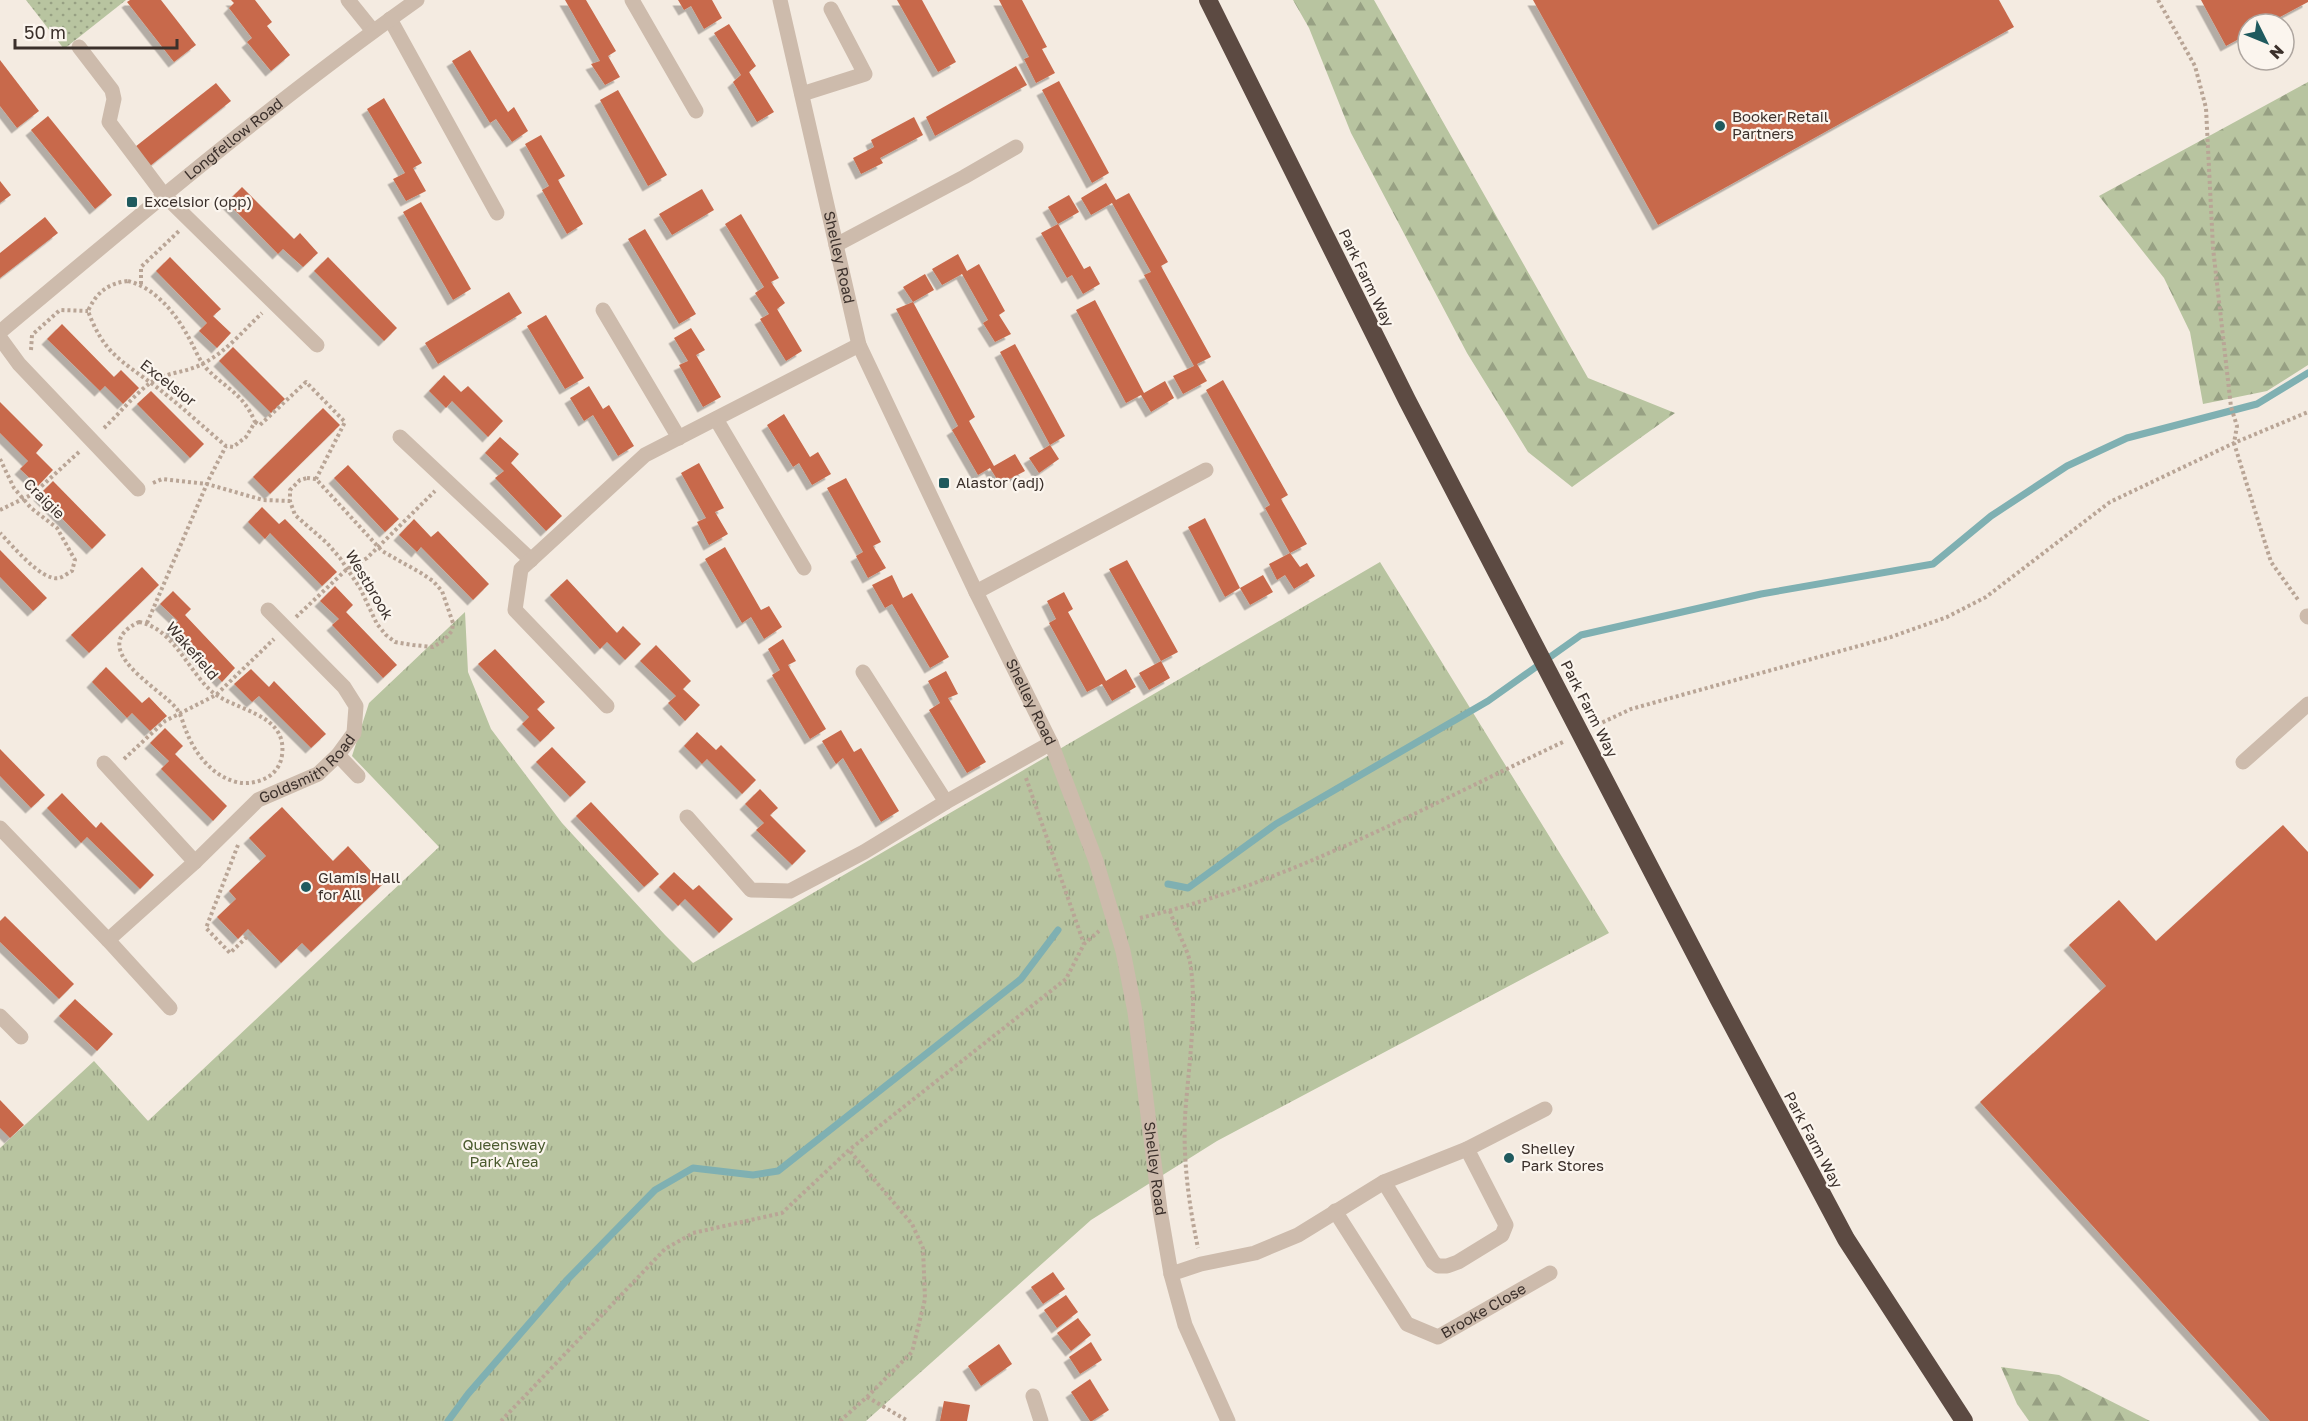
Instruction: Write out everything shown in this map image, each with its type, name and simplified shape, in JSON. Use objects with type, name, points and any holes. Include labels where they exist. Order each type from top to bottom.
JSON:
[{"type":"highway","name":"Park Farm Way","points":[[1208,0],[1407,400],[1846,1239],[1964,1421]]},
{"type":"street","points":[[348,0],[373,31]]},
{"type":"street","name":"Longfellow Road","points":[[0,332],[164,195],[342,53],[417,0]]},
{"type":"street","points":[[632,0],[696,111]]},
{"type":"street","name":"Shelley Road","points":[[780,0],[859,345],[976,592],[1051,743],[1096,861],[1123,951],[1135,1012],[1160,1210],[1171,1274],[1185,1325],[1228,1421]]},
{"type":"street","points":[[802,94],[865,74],[831,9]]},
{"type":"street","points":[[390,19],[497,213]]},
{"type":"street","points":[[79,47],[112,90],[114,99],[109,122],[164,195],[317,345]]},
{"type":"street","points":[[836,244],[1016,147]]},
{"type":"street","points":[[603,310],[679,438]]},
{"type":"street","points":[[0,338],[19,364],[138,489]]},
{"type":"street","points":[[608,706],[515,610],[521,569],[645,455],[859,345]]},
{"type":"street","points":[[716,419],[804,568]]},
{"type":"street","points":[[400,437],[531,560]]},
{"type":"street","points":[[976,592],[1206,470]]},
{"type":"street","name":"Goldsmith Road","points":[[108,940],[195,862],[258,800],[318,774],[338,755],[354,733],[356,706],[344,687],[268,610]]},
{"type":"street","points":[[863,672],[946,802]]},
{"type":"street","points":[[2243,762],[2308,704]]},
{"type":"street","points":[[687,817],[751,890],[790,891],[864,852],[946,802],[1051,743]]},
{"type":"street","points":[[338,755],[358,776]]},
{"type":"street","points":[[104,763],[195,862]]},
{"type":"street","points":[[0,828],[170,1008]]},
{"type":"street","points":[[0,1016],[21,1037]]},
{"type":"street","points":[[1171,1274],[1201,1264],[1255,1253],[1298,1235],[1384,1182],[1467,1149],[1545,1109]]},
{"type":"street","points":[[1384,1182],[1433,1262],[1438,1266],[1447,1266],[1458,1262],[1502,1235],[1506,1225],[1467,1149]]},
{"type":"street","name":"Brooke Close","points":[[1335,1211],[1407,1324],[1438,1337],[1550,1273]]},
{"type":"street","points":[[1033,1396],[1041,1421]]},
{"type":"path","points":[[2158,0],[2195,66],[2206,108],[2213,249],[2231,407],[2237,426],[2234,443],[2271,562],[2306,609],[2308,616]]},
{"type":"path","points":[[141,284],[141,267],[190,220]]},
{"type":"path","points":[[19,364],[30,353],[32,335],[60,310],[88,311],[93,299],[104,289],[117,282],[128,281],[141,284],[171,310],[185,330],[203,364],[239,395],[255,422],[260,425],[306,382],[345,422],[316,479],[308,478],[294,486],[290,490],[290,501],[263,500],[207,484],[162,479],[138,489]]},
{"type":"path","points":[[0,510],[33,494],[91,441],[150,382],[162,376],[185,372],[203,364],[221,352],[273,302]]},
{"type":"path","name":"Excelsior","points":[[88,311],[95,330],[109,352],[126,367],[150,382],[226,446]]},
{"type":"path","points":[[1588,729],[1631,709],[1891,637],[1947,617],[1986,597],[2110,502],[2234,443],[2308,412]]},
{"type":"path","points":[[147,623],[207,484],[226,446],[233,447],[246,437],[255,422]]},
{"type":"path","name":"Craigie","points":[[0,459],[14,488],[23,499],[57,528],[75,560],[72,571],[60,578],[50,577],[36,568],[0,533]]},
{"type":"path","name":"Westbrook","points":[[290,501],[295,515],[327,543],[340,558],[360,588],[377,624],[386,635],[395,642],[413,645],[433,646],[444,640],[452,631],[453,623],[442,591],[421,573],[381,551],[316,479]]},
{"type":"path","name":"Wakefield","points":[[139,622],[147,623],[161,631],[209,689],[220,698],[261,715],[272,725],[280,738],[283,750],[282,761],[270,776],[252,783],[236,782],[223,777],[207,765],[193,746],[180,713],[174,705],[134,673],[123,658],[120,642],[125,631],[139,622]]},
{"type":"path","points":[[1140,918],[1170,911],[1279,875],[1401,820],[1567,740]]},
{"type":"path","points":[[1019,760],[1084,944]]},
{"type":"path","points":[[235,842],[239,846],[206,928],[230,953],[252,932]]},
{"type":"path","points":[[1170,911],[1189,960],[1193,992],[1185,1121],[1185,1168],[1189,1207],[1201,1264]]},
{"type":"path","points":[[501,1421],[665,1249],[693,1233],[782,1213],[849,1150],[1066,979],[1084,944],[1102,928]]},
{"type":"path","points":[[840,1421],[912,1352],[925,1299],[923,1248],[912,1224],[849,1150]]},
{"type":"path","points":[[867,1397],[908,1421]]},
{"type":"green space","points":[[26,0],[126,0],[64,49]]},
{"type":"green space","points":[[1293,0],[1374,0],[1588,378],[1675,413],[1572,487],[1528,452],[1467,353],[1351,133],[1309,28]]},
{"type":"green space","points":[[2308,82],[2308,365],[2267,391],[2203,404],[2190,332],[2164,278],[2099,196]]},
{"type":"green space","name":"Queensway Park Area","points":[[1380,562],[1609,933],[1217,1141],[1091,1220],[866,1421],[0,1421],[0,1148],[94,1061],[148,1121],[439,847],[352,756],[369,703],[465,612],[468,672],[491,729],[562,823],[693,963]]},
{"type":"green space","points":[[2001,1367],[2059,1375],[2150,1421],[2029,1421],[2017,1404]]},
{"type":"building","points":[[130,0],[161,0],[196,45],[174,62],[127,2]]},
{"type":"building","points":[[231,0],[255,0],[272,22],[267,26],[290,55],[271,71],[247,42],[252,38],[229,8],[234,3]]},
{"type":"building","points":[[565,0],[586,0],[616,51],[608,56],[620,77],[605,85],[591,64],[600,61]]},
{"type":"building","points":[[678,0],[712,0],[722,18],[704,29],[691,6],[684,10]]},
{"type":"building","points":[[897,0],[922,0],[956,62],[938,72]]},
{"type":"building","points":[[999,0],[1022,0],[1047,47],[1042,49],[1055,73],[1036,83],[1024,59],[1029,57]]},
{"type":"building","name":"Booker Retail Partners","points":[[1533,0],[1999,0],[2014,27],[1658,225]]},
{"type":"building","points":[[2201,0],[2308,0],[2289,12],[2236,12],[2236,41],[2226,46]]},
{"type":"building","points":[[729,24],[756,66],[749,72],[774,112],[757,122],[733,82],[741,75],[714,33]]},
{"type":"building","points":[[470,50],[508,112],[514,107],[528,131],[512,142],[496,119],[490,123],[452,61]]},
{"type":"building","points":[[0,60],[39,111],[17,128],[0,106]]},
{"type":"building","points":[[1016,66],[1027,85],[935,136],[926,117]]},
{"type":"building","points":[[1059,81],[1109,173],[1092,183],[1042,90]]},
{"type":"building","points":[[216,83],[231,101],[150,166],[135,147]]},
{"type":"building","points":[[618,90],[667,175],[648,186],[600,100]]},
{"type":"building","points":[[384,98],[422,163],[413,168],[426,191],[406,201],[393,179],[405,173],[367,109]]},
{"type":"building","points":[[48,116],[112,195],[95,209],[31,130]]},
{"type":"building","points":[[914,117],[923,135],[880,158],[883,163],[861,174],[853,158],[874,147],[871,140]]},
{"type":"building","points":[[541,135],[565,176],[558,180],[583,224],[567,234],[542,190],[549,186],[525,144]]},
{"type":"building","points":[[0,181],[11,195],[0,203]]},
{"type":"building","points":[[1106,183],[1116,200],[1129,193],[1168,262],[1161,266],[1211,357],[1197,364],[1207,381],[1183,394],[1173,376],[1194,366],[1144,275],[1151,272],[1112,203],[1091,215],[1081,198]]},
{"type":"building","points":[[242,187],[294,239],[300,233],[318,253],[303,267],[283,249],[278,254],[227,202]]},
{"type":"building","points":[[702,189],[714,210],[672,235],[659,214]]},
{"type":"building","points":[[1069,195],[1079,212],[1058,224],[1048,207]]},
{"type":"building","points":[[421,202],[471,289],[453,300],[403,212]]},
{"type":"building","points":[[741,214],[779,278],[771,282],[785,303],[777,309],[802,351],[786,361],[760,319],[769,314],[755,293],[764,287],[725,224]]},
{"type":"building","points":[[45,217],[58,233],[0,278],[0,253]]},
{"type":"building","points":[[1058,224],[1084,269],[1090,266],[1100,284],[1083,294],[1072,275],[1067,278],[1041,233]]},
{"type":"building","points":[[645,229],[696,314],[679,324],[628,239]]},
{"type":"building","points":[[958,254],[967,271],[979,264],[1005,311],[999,315],[1011,334],[995,342],[983,323],[988,320],[962,274],[942,285],[932,269]]},
{"type":"building","points":[[170,257],[221,309],[213,316],[231,333],[217,348],[199,331],[207,323],[156,271]]},
{"type":"building","points":[[328,257],[397,328],[384,341],[314,271]]},
{"type":"building","points":[[925,274],[934,290],[913,302],[903,287]]},
{"type":"building","points":[[509,292],[522,313],[438,364],[425,343]]},
{"type":"building","points":[[1095,300],[1144,393],[1165,381],[1174,398],[1151,412],[1141,395],[1126,403],[1076,310]]},
{"type":"building","points":[[913,302],[975,417],[969,421],[994,466],[1015,454],[1025,471],[1000,484],[990,468],[978,475],[952,430],[958,426],[896,309]]},
{"type":"building","points":[[546,315],[584,378],[565,389],[527,326]]},
{"type":"building","points":[[62,324],[114,377],[121,370],[139,388],[123,404],[105,386],[100,391],[47,339]]},
{"type":"building","points":[[691,328],[705,350],[696,355],[721,397],[703,407],[679,365],[688,361],[674,338]]},
{"type":"building","points":[[1015,344],[1065,436],[1050,445],[1000,352]]},
{"type":"building","points":[[233,347],[285,399],[271,413],[219,361]]},
{"type":"building","points":[[444,375],[461,392],[468,386],[503,421],[488,437],[452,401],[446,408],[429,391]]},
{"type":"building","points":[[1223,380],[1288,495],[1281,499],[1307,544],[1290,553],[1265,508],[1270,505],[1206,390]]},
{"type":"building","points":[[589,386],[603,409],[609,405],[634,446],[618,456],[593,415],[584,421],[570,398]]},
{"type":"building","points":[[151,391],[204,444],[190,458],[137,404]]},
{"type":"building","points":[[0,402],[43,445],[36,453],[53,470],[38,486],[20,469],[28,461],[0,433]]},
{"type":"building","points":[[323,408],[340,425],[270,494],[253,477]]},
{"type":"building","points":[[784,414],[810,457],[818,452],[831,474],[812,485],[799,463],[793,467],[767,425]]},
{"type":"building","points":[[500,437],[519,454],[511,463],[562,516],[546,531],[495,478],[504,471],[485,453]]},
{"type":"building","points":[[1050,445],[1059,459],[1039,473],[1029,458]]},
{"type":"building","points":[[699,463],[724,508],[715,512],[728,534],[709,545],[697,522],[706,518],[681,473]]},
{"type":"building","points":[[348,465],[399,519],[385,532],[334,478]]},
{"type":"building","points":[[846,478],[881,542],[873,546],[886,568],[868,578],[856,556],[863,552],[827,488]]},
{"type":"building","points":[[53,481],[106,535],[92,549],[39,495]]},
{"type":"building","points":[[262,507],[279,524],[285,519],[337,572],[322,586],[270,533],[265,539],[248,522]]},
{"type":"building","points":[[1205,518],[1240,588],[1225,597],[1188,527]]},
{"type":"building","points":[[414,519],[431,537],[438,531],[489,584],[473,600],[421,547],[417,552],[399,535]]},
{"type":"building","points":[[725,547],[761,610],[769,606],[782,627],[764,639],[751,617],[742,623],[705,559]]},
{"type":"building","points":[[0,550],[47,598],[33,611],[0,577]]},
{"type":"building","points":[[1290,553],[1300,567],[1307,563],[1315,576],[1294,589],[1285,575],[1277,580],[1269,564]]},
{"type":"building","points":[[1127,560],[1178,652],[1161,661],[1109,569]]},
{"type":"building","points":[[142,567],[159,585],[89,653],[71,635]]},
{"type":"building","points":[[892,575],[903,598],[912,593],[949,657],[930,668],[892,604],[885,608],[872,585]]},
{"type":"building","points":[[1263,575],[1273,592],[1250,605],[1240,588]]},
{"type":"building","points":[[567,579],[617,633],[623,626],[641,644],[625,660],[607,642],[600,649],[550,595]]},
{"type":"building","points":[[335,586],[353,605],[346,612],[397,665],[383,678],[332,625],[339,619],[320,601]]},
{"type":"building","points":[[173,591],[191,609],[185,615],[235,668],[222,682],[171,628],[178,621],[160,604]]},
{"type":"building","points":[[1064,592],[1073,609],[1068,612],[1106,681],[1126,669],[1136,687],[1112,701],[1102,684],[1087,692],[1049,623],[1056,619],[1047,601]]},
{"type":"building","points":[[783,639],[796,661],[788,665],[826,729],[810,739],[772,675],[780,670],[768,649]]},
{"type":"building","points":[[656,645],[691,681],[683,689],[700,705],[685,721],[668,703],[676,696],[640,661]]},
{"type":"building","points":[[495,649],[545,702],[537,709],[555,728],[540,742],[522,724],[529,717],[478,664]]},
{"type":"building","points":[[1161,661],[1170,678],[1149,690],[1139,673]]},
{"type":"building","points":[[106,667],[142,703],[149,697],[167,716],[150,731],[132,713],[127,718],[92,682]]},
{"type":"building","points":[[251,669],[269,687],[274,681],[326,734],[311,748],[259,696],[252,702],[234,684]]},
{"type":"building","points":[[946,671],[958,694],[948,698],[986,762],[967,773],[929,710],[940,703],[928,681]]},
{"type":"building","points":[[165,728],[183,746],[175,754],[227,806],[213,821],[161,769],[169,761],[150,743]]},
{"type":"building","points":[[841,730],[854,752],[861,748],[899,811],[881,822],[843,758],[836,764],[822,741]]},
{"type":"building","points":[[697,732],[716,750],[721,745],[756,780],[742,794],[707,759],[702,764],[684,746]]},
{"type":"building","points":[[552,747],[586,782],[570,797],[536,762]]},
{"type":"building","points":[[0,749],[45,795],[31,808],[0,776]]},
{"type":"building","points":[[760,789],[778,808],[770,815],[806,851],[792,865],[756,830],[764,823],[745,804]]},
{"type":"building","points":[[62,793],[96,828],[101,822],[154,875],[140,889],[87,837],[81,843],[47,808]]},
{"type":"building","points":[[591,802],[659,874],[644,887],[576,816]]},
{"type":"building","name":"Glamis Hall for All","points":[[282,807],[333,861],[348,846],[383,884],[311,952],[302,943],[281,963],[248,929],[238,939],[217,917],[236,899],[229,891],[266,856],[249,838]]},
{"type":"building","points":[[2283,825],[2308,852],[2308,1421],[2270,1421],[1980,1102],[2106,986],[2069,945],[2119,900],[2156,941]]},
{"type":"building","points":[[674,872],[693,890],[699,885],[733,919],[719,933],[685,899],[678,906],[659,887]]},
{"type":"building","points":[[5,916],[74,984],[59,999],[0,942],[0,921]]},
{"type":"building","points":[[75,999],[113,1034],[97,1051],[59,1016]]},
{"type":"building","points":[[0,1100],[24,1125],[10,1138],[0,1128]]},
{"type":"building","points":[[1053,1272],[1065,1289],[1043,1304],[1031,1287]]},
{"type":"building","points":[[1066,1295],[1078,1312],[1057,1328],[1044,1310]]},
{"type":"building","points":[[1078,1318],[1091,1335],[1071,1351],[1057,1333]]},
{"type":"building","points":[[1091,1342],[1102,1360],[1080,1374],[1069,1357]]},
{"type":"building","points":[[999,1344],[1012,1364],[981,1386],[968,1366]]},
{"type":"building","points":[[1090,1379],[1109,1410],[1092,1421],[1071,1392]]},
{"type":"building","points":[[944,1401],[970,1405],[967,1421],[940,1421]]},
{"type":"waterway","points":[[1168,884],[1188,888],[1276,824],[1488,701],[1581,635],[1761,594],[1933,564],[1991,516],[2067,466],[2127,438],[2257,404],[2308,373]]},
{"type":"waterway","points":[[448,1421],[468,1394],[566,1281],[655,1190],[693,1168],[753,1175],[778,1171],[1021,979],[1058,930]]},
{"type":"place","name":"Booker Retail Partners","points":[[1720,126]]},
{"type":"place","name":"Excelsior (opp)","points":[[132,202]]},
{"type":"place","name":"Alastor (adj)","points":[[944,483]]},
{"type":"place","name":"Glamis Hall for All","points":[[306,887]]},
{"type":"place","name":"Shelley Park Stores","points":[[1509,1158]]}]
